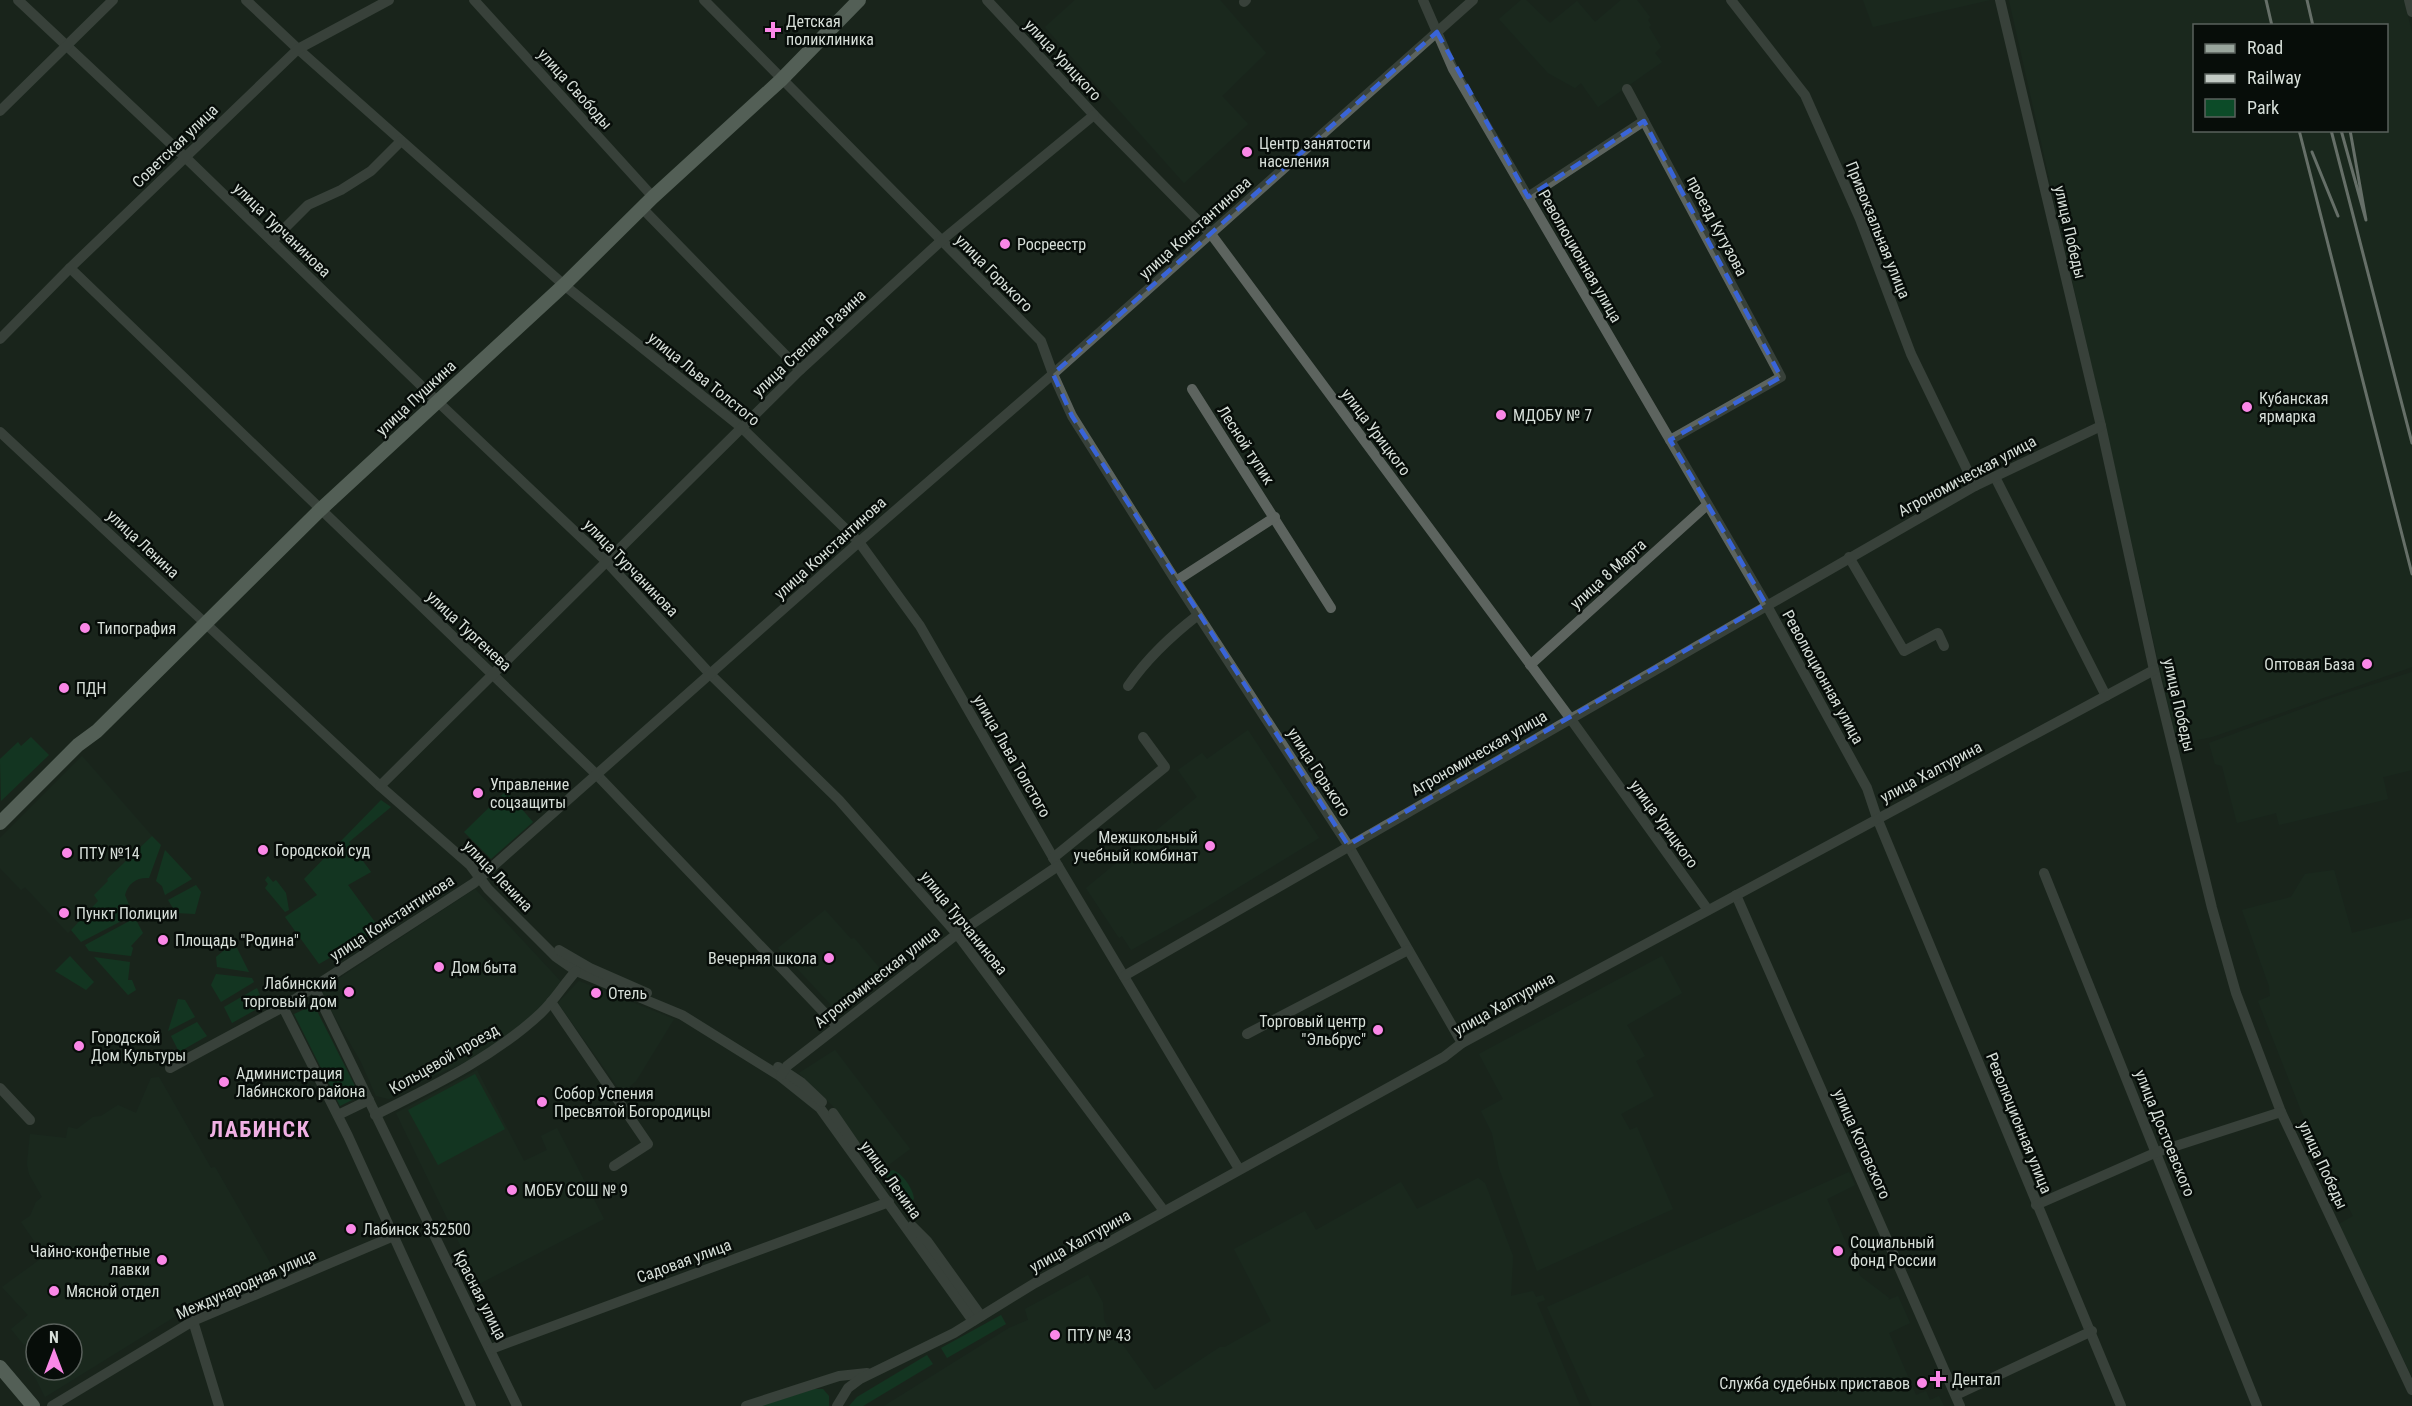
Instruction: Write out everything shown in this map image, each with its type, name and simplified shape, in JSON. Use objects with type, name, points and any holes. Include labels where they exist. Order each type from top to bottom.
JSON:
[{"type":"main road","name":"улица Пушкина","points":[[0,823],[78,745],[97,731],[207,624],[320,510],[564,285],[653,197],[781,80],[858,0]]},
{"type":"main road","points":[[0,1367],[33,1406]]},
{"type":"street","name":"улица Турчанинова","points":[[18,0],[606,561],[711,675],[839,800],[957,934],[1164,1211]]},
{"type":"street","points":[[0,111],[113,0]]},
{"type":"street","name":"улица Льва Толстого","points":[[246,0],[564,285],[741,427],[859,542],[920,626],[1055,862],[1239,1169]]},
{"type":"street","name":"Советская улица","points":[[0,339],[70,268],[298,49],[389,0]]},
{"type":"street","name":"улица Свободы","points":[[474,0],[653,197]]},
{"type":"street","name":"улица Горького","points":[[704,0],[1041,341],[1053,375],[1072,416],[1176,581],[1348,845],[1462,1043]]},
{"type":"street","name":"улица Урицкого","points":[[987,0],[1094,115],[1211,234],[1570,718],[1708,910]]},
{"type":"street","name":"Революционная улица","points":[[1423,0],[1454,69],[1766,604],[1867,788],[1877,818],[2036,1205],[2092,1331],[2121,1406]]},
{"type":"street","name":"улица Константинова","points":[[170,1068],[283,1007],[474,883],[859,542],[1053,375],[1473,0]]},
{"type":"street","name":"Привокзальная улица","points":[[1731,0],[1805,95],[1860,219],[1911,354],[1975,486]]},
{"type":"street","name":"улица Победы","points":[[2000,0],[2101,426],[2154,670],[2212,908],[2236,993],[2281,1112],[2412,1390]]},
{"type":"street","points":[[2409,0],[2412,12]]},
{"type":"street","name":"проезд Кутузова","points":[[1627,90],[1781,377],[1670,440]]},
{"type":"street","name":"улица Степана Разина","points":[[380,786],[495,675],[606,561],[800,370],[941,242],[1094,115]]},
{"type":"street","points":[[1528,196],[1644,121]]},
{"type":"street","points":[[272,241],[308,205],[341,190],[371,171],[401,141]]},
{"type":"street","points":[[642,208],[800,370]]},
{"type":"street","name":"улица Тургенева","points":[[70,268],[597,775],[837,1026]]},
{"type":"street","name":"Лесной тупик","points":[[1192,389],[1331,608]]},
{"type":"street","name":"Агрономическая улица","points":[[1124,976],[1766,604],[1975,486],[2101,426]]},
{"type":"street","name":"улица Ленина","points":[[0,432],[380,786],[481,875],[488,889],[556,957],[576,971],[682,1016],[782,1073],[820,1108],[977,1318]]},
{"type":"street","points":[[1995,477],[2106,696]]},
{"type":"street","name":"улица 8 Марта","points":[[1530,665],[1707,505]]},
{"type":"street","points":[[1176,581],[1275,517]]},
{"type":"street","points":[[1849,557],[1904,651],[1938,633],[1944,646]]},
{"type":"street","points":[[1128,686],[1143,664],[1166,640],[1198,615]]},
{"type":"street","name":"улица Халтурина","points":[[837,1406],[848,1388],[874,1372],[954,1333],[1035,1283],[1444,1057],[1462,1043],[2154,670]]},
{"type":"street","points":[[1055,862],[1165,766],[1143,737]]},
{"type":"street","name":"Агрономическая улица","points":[[782,1073],[837,1026],[1055,862]]},
{"type":"street","name":"улица Достоевского","points":[[2044,873],[2257,1406]]},
{"type":"street","points":[[481,875],[563,954],[693,1014],[782,1073],[802,1083],[828,1108],[846,1131],[881,1186],[916,1231],[927,1241],[977,1318]]},
{"type":"street","name":"улица Котовского","points":[[1736,895],[1960,1406]]},
{"type":"street","points":[[1247,1034],[1408,950]]},
{"type":"street","name":"Кольцевой проезд","points":[[375,1115],[483,1057],[539,1015],[576,971]]},
{"type":"street","name":"Красная улица","points":[[314,987],[516,1406]]},
{"type":"street","points":[[551,1002],[648,1144],[614,1166]]},
{"type":"street","points":[[283,1007],[338,1116],[469,1405]]},
{"type":"street","points":[[0,1088],[30,1120]]},
{"type":"street","points":[[338,1116],[369,1101]]},
{"type":"street","points":[[2036,1205],[2157,1152],[2281,1112]]},
{"type":"street","name":"Садовая улица","points":[[490,1349],[889,1202]]},
{"type":"street","name":"Международная улица","points":[[52,1406],[193,1321],[394,1236]]},
{"type":"street","points":[[193,1321],[219,1406]]},
{"type":"street","points":[[1956,1395],[2092,1331]]},
{"type":"street","name":"улица Халтурина","points":[[746,1406],[839,1376],[874,1372]]},
{"type":"highlighted area","points":[[1437,32],[1528,197],[1644,121],[1781,377],[1670,440],[1766,604],[1348,845],[1072,416],[1053,374]]},
{"type":"shaded area","points":[[1075,0],[1220,0],[1266,53],[1222,96],[1248,124],[1184,183],[1045,27]]},
{"type":"shaded area","points":[[1521,0],[1526,0],[1550,23],[1577,1],[1595,22],[1621,0],[1637,0],[1650,17],[1649,27],[1661,47],[1655,53],[1662,62],[1598,107],[1581,83],[1575,88],[1548,73],[1499,19]]},
{"type":"shaded area","points":[[1863,0],[1990,0],[1873,27]]},
{"type":"shaded area","points":[[2009,0],[2404,0],[2412,33],[2412,667],[2212,737],[2177,744]]},
{"type":"shaded area","points":[[2412,672],[2412,770],[2383,777],[2388,799],[2279,825],[2276,813],[2237,823],[2222,766],[2215,764],[2209,743],[2334,697]]},
{"type":"shaded area","points":[[1248,730],[1319,838],[1200,911],[1131,950],[1122,936],[1119,938],[1086,888],[1197,797],[1178,770],[1202,753],[1207,759]]},
{"type":"shaded area","name":"ПТУ №14","points":[[82,756],[152,836],[107,879],[109,881],[99,901],[68,933],[25,887],[21,890],[0,868],[0,838]]},
{"type":"shaded area","points":[[2334,870],[2352,933],[2412,918],[2412,1377],[2339,1224],[2353,1216],[2302,1113],[2258,1001],[2270,996],[2269,986],[2242,910],[2291,897],[2305,874]]},
{"type":"shaded area","points":[[475,889],[563,984],[549,1002],[482,1055],[418,1083],[389,1099],[376,1096],[361,1062],[320,991]]},
{"type":"shaded area","name":"Вечерняя школа","points":[[825,910],[851,939],[854,938],[882,971],[835,1009],[778,948]]},
{"type":"shaded area","points":[[1662,956],[1682,993],[1627,1025],[1645,1056],[1636,1061],[1654,1096],[1621,1114],[1630,1130],[1637,1127],[1673,1209],[1537,1271],[1499,1168],[1492,1133],[1481,1111],[1503,1099],[1479,1054]]},
{"type":"shaded area","points":[[579,981],[674,1019],[636,1081],[622,1093],[558,1003]]},
{"type":"shaded area","points":[[835,1050],[910,1149],[879,1172],[833,1106],[799,1073]]},
{"type":"shaded area","name":"МОБУ СОШ № 9","points":[[477,1070],[524,1161],[547,1150],[541,1136],[557,1128],[604,1219],[479,1284],[396,1113]]},
{"type":"shaded area","points":[[159,1077],[211,1168],[215,1167],[273,1268],[272,1271],[202,1304],[193,1301],[182,1307],[184,1311],[84,1373],[84,1322],[24,1322],[24,1345],[11,1329],[28,1315],[2,1287],[42,1258],[34,1246],[35,1242],[21,1222],[30,1216],[36,1202],[42,1197],[29,1174],[27,1164],[30,1134],[66,1138],[68,1127],[77,1129],[93,1117],[101,1116],[118,1105],[136,1113],[151,1078]]},
{"type":"shaded area","points":[[1849,1172],[1855,1185],[1827,1199],[1860,1276],[1889,1298],[1888,1300],[1898,1296],[1910,1323],[1889,1333],[1916,1395],[1926,1391],[1930,1400],[1939,1396],[1944,1406],[1592,1406],[1547,1307]]},
{"type":"shaded area","points":[[1478,1178],[1485,1183],[1513,1256],[1511,1296],[1533,1291],[1536,1297],[1543,1295],[1545,1300],[1537,1303],[1580,1406],[884,1406],[1009,1328],[1028,1320],[1025,1309],[1088,1275],[1103,1303],[1104,1320],[1116,1343],[1120,1341],[1155,1390],[1220,1347],[1225,1347],[1271,1321],[1234,1249],[1305,1211],[1316,1230],[1401,1182],[1417,1209]]},
{"type":"shaded area","points":[[38,1382],[69,1382],[45,1397]]},
{"type":"green space","points":[[31,737],[49,755],[1,801],[0,759],[18,742],[21,746]]},
{"type":"green space","points":[[506,791],[533,822],[491,859],[464,832]]},
{"type":"green space","points":[[381,800],[391,807],[349,842],[371,872],[348,885],[380,929],[319,964],[285,917],[317,895],[304,879]]},
{"type":"green space","points":[[152,836],[161,845],[149,878],[134,882],[128,887],[125,895],[133,915],[81,942],[71,930],[98,901],[94,895],[108,881],[107,879]]},
{"type":"green space","points":[[165,850],[192,879],[165,895],[162,886],[156,881]]},
{"type":"green space","points":[[268,876],[273,882],[276,880],[286,893],[289,910],[285,912],[265,888],[268,884],[265,880]]},
{"type":"green space","points":[[196,885],[201,892],[195,914],[176,913],[168,900]]},
{"type":"green space","points":[[135,918],[143,933],[131,946],[133,948],[131,956],[89,951],[85,945]]},
{"type":"green space","points":[[234,942],[249,972],[217,967],[216,957]]},
{"type":"green space","points":[[70,956],[94,982],[86,990],[55,971]]},
{"type":"green space","points":[[94,957],[130,962],[128,980],[132,980],[136,990],[128,995]]},
{"type":"green space","points":[[216,974],[252,978],[254,982],[221,1002],[211,985]]},
{"type":"green space","points":[[257,988],[264,1005],[232,1023],[224,1007]]},
{"type":"green space","points":[[178,999],[185,1000],[195,1017],[168,1031]]},
{"type":"green space","points":[[314,1005],[360,1096],[340,1106],[294,1014]]},
{"type":"green space","points":[[197,1022],[207,1036],[179,1052],[171,1036]]},
{"type":"green space","points":[[475,1074],[505,1129],[438,1165],[408,1110]]},
{"type":"green space","points":[[893,1170],[910,1186],[914,1199],[911,1202],[903,1201],[886,1181],[888,1172]]},
{"type":"green space","points":[[1001,1315],[1006,1324],[947,1358],[941,1348]]},
{"type":"green space","points":[[927,1355],[933,1364],[863,1406],[849,1406],[857,1397]]},
{"type":"green space","points":[[814,1389],[823,1389],[829,1396],[829,1406],[760,1406]]},
{"type":"railway","points":[[2266,0],[2272,24]]},
{"type":"railway","points":[[2307,0],[2313,24]]},
{"type":"railway","points":[[2300,132],[2412,574]]},
{"type":"railway","points":[[2332,132],[2412,443]]},
{"type":"railway","points":[[2342,132],[2366,220],[2350,132]]},
{"type":"railway","points":[[2312,152],[2338,216]]},
{"type":"place","name":"Детская поликлиника","points":[[773,30]]},
{"type":"place","name":"Центр занятости населения","points":[[1247,152]]},
{"type":"place","name":"Росреестр","points":[[1005,244]]},
{"type":"place","name":"Кубанская ярмарка","points":[[2247,407]]},
{"type":"place","name":"МДОБУ № 7","points":[[1501,415]]},
{"type":"place","name":"Типография","points":[[85,628]]},
{"type":"place","name":"Оптовая База","points":[[2367,664]]},
{"type":"place","name":"ПДН","points":[[64,688]]},
{"type":"place","name":"Управление соцзащиты","points":[[478,793]]},
{"type":"place","name":"Межшкольный учебный комбинат","points":[[1210,846]]},
{"type":"place","name":"Городской суд","points":[[263,850]]},
{"type":"place","name":"ПТУ №14","points":[[67,853]]},
{"type":"place","name":"Пункт Полиции","points":[[64,913]]},
{"type":"place","name":"Площадь \"Родина\"","points":[[163,940]]},
{"type":"place","name":"Вечерняя школа","points":[[829,958]]},
{"type":"place","name":"Дом быта","points":[[439,967]]},
{"type":"place","name":"Лабинский торговый дом","points":[[349,992]]},
{"type":"place","name":"Отель","points":[[596,993]]},
{"type":"place","name":"Торговый центр \"Эльбрус\"","points":[[1378,1030]]},
{"type":"place","name":"Городской Дом Культуры","points":[[79,1046]]},
{"type":"place","name":"Администрация Лабинского района","points":[[224,1082]]},
{"type":"place","name":"Собор Успения Пресвятой Богородицы","points":[[542,1102]]},
{"type":"place","name":"МОБУ СОШ № 9","points":[[512,1190]]},
{"type":"place","name":"Лабинск 352500","points":[[351,1229]]},
{"type":"place","name":"Социальный фонд России","points":[[1838,1251]]},
{"type":"place","name":"Чайно-конфетные лавки","points":[[162,1260]]},
{"type":"place","name":"Мясной отдел","points":[[54,1291]]},
{"type":"place","name":"ПТУ № 43","points":[[1055,1335]]},
{"type":"place","name":"Дентал","points":[[1938,1379]]},
{"type":"place","name":"Служба судебных приставов","points":[[1922,1383]]},
{"type":"district","name":"ЛАБИНСК","points":[[260,1129]]}]
